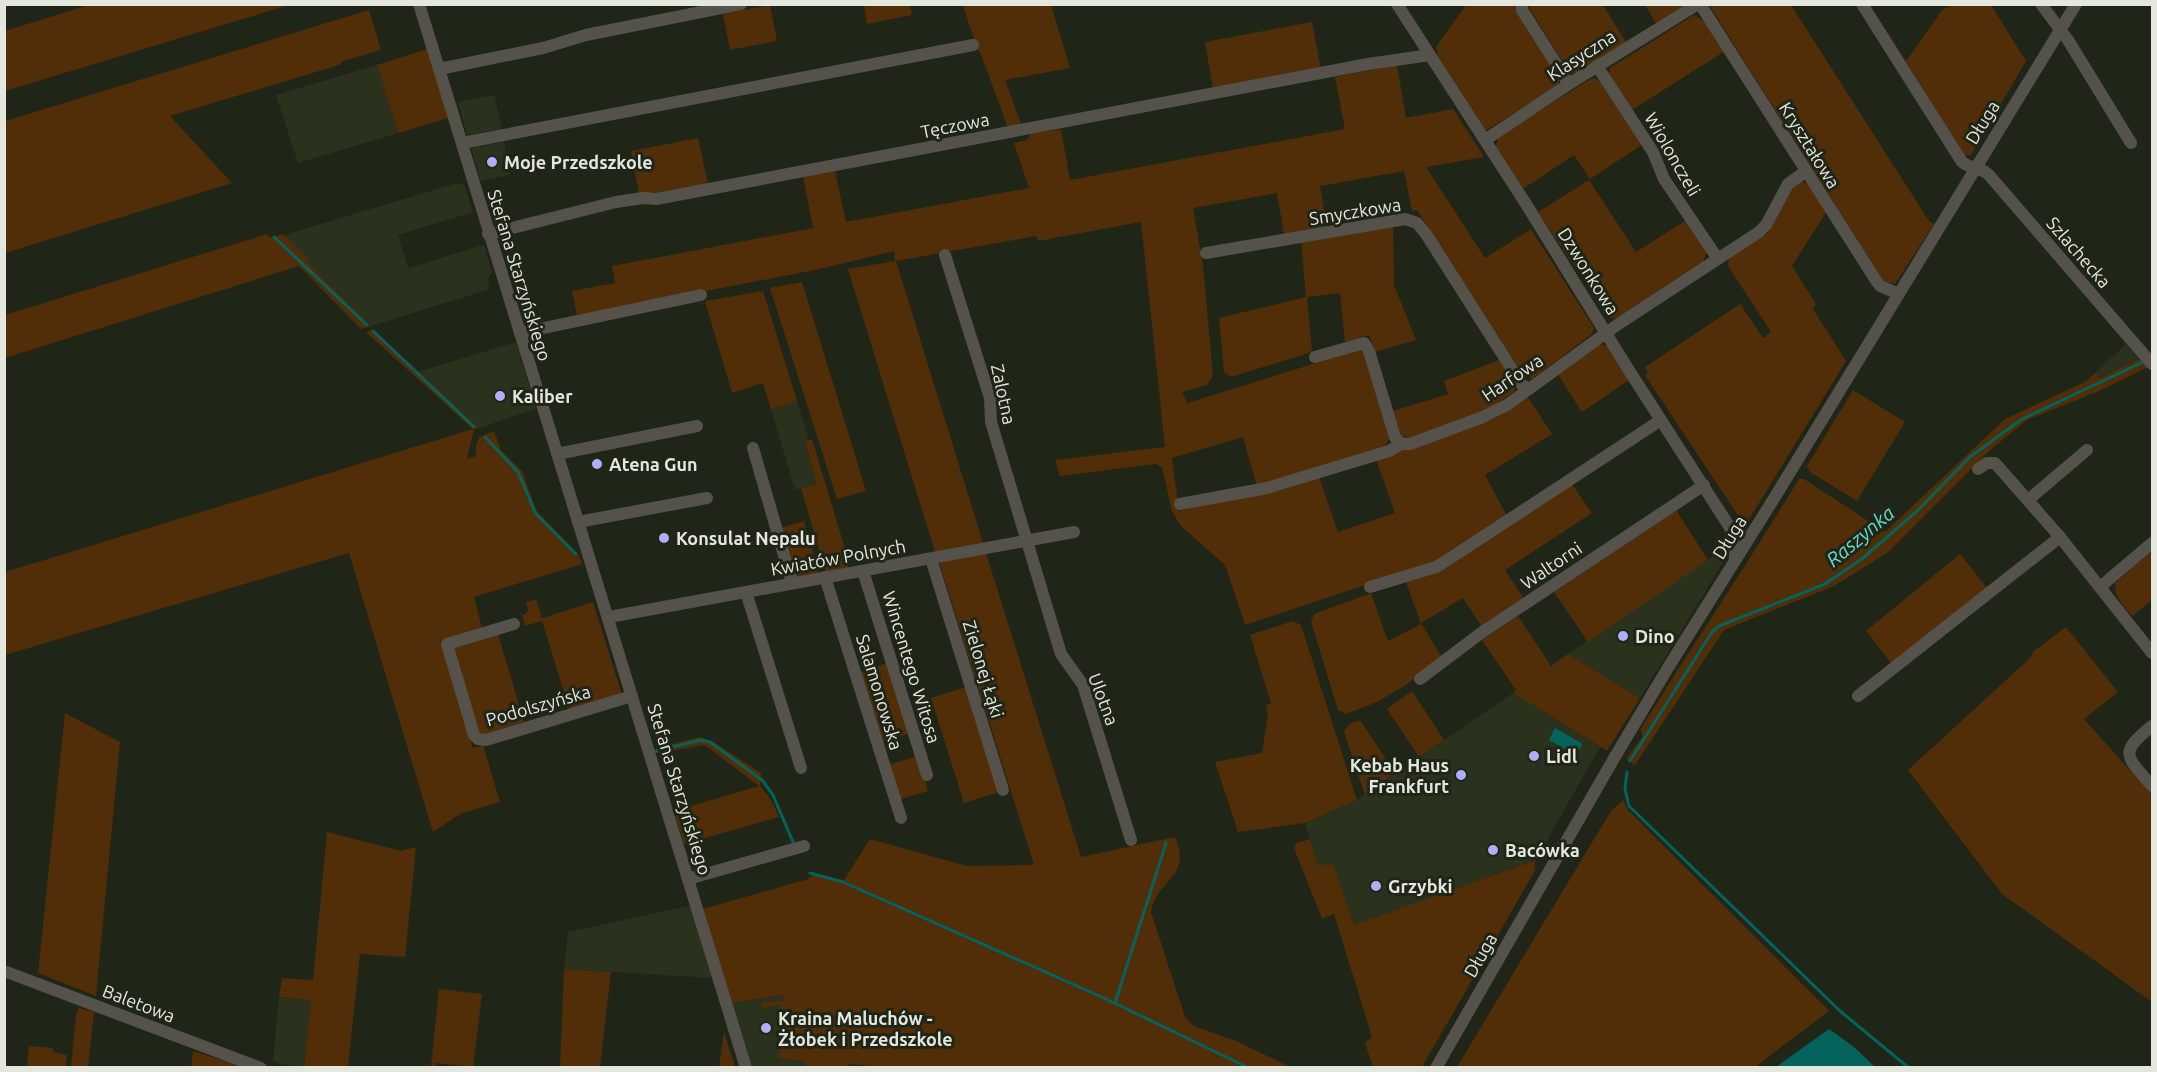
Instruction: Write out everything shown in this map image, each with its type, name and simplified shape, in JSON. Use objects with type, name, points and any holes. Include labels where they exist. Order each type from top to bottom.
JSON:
[{"type":"street","name":"Stefana Starzyńskiego","points":[[419,4],[746,1068]]},
{"type":"street","points":[[439,69],[543,48],[586,35],[741,4]]},
{"type":"street","name":"Dzwonkowa","points":[[1397,4],[1704,485],[1733,533],[1735,561]]},
{"type":"street","points":[[1522,4],[1522,10],[1569,84]]},
{"type":"street","name":"Klasyczna","points":[[1485,140],[1597,66],[1699,4]]},
{"type":"street","name":"Kryształowa","points":[[1699,4],[1876,282],[1899,294]]},
{"type":"street","name":"Szlachecka","points":[[1862,4],[1962,162],[1982,169],[1989,175],[2152,364]]},
{"type":"street","points":[[2041,4],[2068,40],[2131,143]]},
{"type":"street","name":"Długa","points":[[1436,1068],[1669,666],[2076,4]]},
{"type":"street","points":[[462,143],[973,45]]},
{"type":"street","name":"Tęczowa","points":[[488,234],[616,202],[667,197],[1368,64],[1430,55]]},
{"type":"street","name":"Wiolonczeli","points":[[1597,66],[1653,152],[1664,179],[1718,259]]},
{"type":"street","name":"Harfowa","points":[[1180,504],[1256,491],[1389,451],[1401,444],[1410,444],[1483,417],[1507,405],[1606,333],[1764,228],[1784,190],[1791,181],[1805,172]]},
{"type":"street","name":"Smyczkowa","points":[[1206,254],[1396,220],[1413,221],[1426,234],[1522,385],[1529,389]]},
{"type":"street","name":"Zalotna","points":[[945,255],[990,398],[991,422],[1026,541]]},
{"type":"street","points":[[520,333],[701,296]]},
{"type":"street","points":[[1315,357],[1364,343],[1369,351],[1395,437],[1401,444]]},
{"type":"street","points":[[1370,587],[1446,561],[1661,420]]},
{"type":"street","points":[[557,454],[697,426]]},
{"type":"street","points":[[753,448],[792,583]]},
{"type":"street","points":[[2028,500],[2087,450]]},
{"type":"street","points":[[1978,469],[1987,462],[1995,463],[2060,537],[2152,653]]},
{"type":"street","name":"Waltorni","points":[[1420,679],[1481,633],[1704,485]]},
{"type":"street","points":[[578,522],[707,498]]},
{"type":"street","name":"Kwiatów Polnych","points":[[609,617],[1074,532]]},
{"type":"street","points":[[1858,696],[2060,537]]},
{"type":"street","name":"Ulotna","points":[[1026,541],[1061,654],[1083,685],[1131,840]]},
{"type":"street","points":[[2100,587],[2152,543]]},
{"type":"street","name":"Zielonej Łąki","points":[[931,559],[1004,790]]},
{"type":"street","name":"Wincentego Witosa","points":[[864,571],[927,775]]},
{"type":"street","name":"Salamonowska","points":[[825,578],[901,818]]},
{"type":"street","points":[[746,592],[801,768]]},
{"type":"street","name":"Podolszyńska","points":[[514,624],[447,644],[474,735],[478,739],[486,740],[632,696]]},
{"type":"street","points":[[2152,726],[2134,741],[2130,750],[2133,764],[2152,786]]},
{"type":"street","points":[[688,879],[804,846]]},
{"type":"street","name":"Baletowa","points":[[4,971],[261,1068]]},
{"type":"shaded area","points":[[92,4],[289,5],[5,91],[5,31]]},
{"type":"shaded area","points":[[969,4],[1051,5],[1070,68],[1005,80],[1022,126],[1008,128],[963,6]]},
{"type":"shaded area","points":[[1957,4],[1991,5],[2026,61],[1971,155],[1963,155],[1906,61],[1943,9]]},
{"type":"shaded area","points":[[770,5],[777,41],[730,50],[723,14]]},
{"type":"shaded area","points":[[864,5],[910,5],[912,15],[867,24]]},
{"type":"shaded area","points":[[1466,5],[1514,5],[1560,77],[1558,86],[1485,131],[1438,56],[1436,47]]},
{"type":"shaded area","points":[[1529,5],[1603,5],[1626,42],[1576,74],[1569,72]]},
{"type":"shaded area","points":[[1645,5],[1686,5],[1656,23]]},
{"type":"shaded area","points":[[1709,5],[1791,5],[1929,221],[1934,224],[1895,284],[1884,282]]},
{"type":"shaded area","points":[[369,10],[381,50],[170,116],[232,183],[5,253],[5,121]]},
{"type":"shaded area","points":[[1694,15],[1706,22],[1725,51],[1632,110],[1609,75],[1610,68]]},
{"type":"shaded area","points":[[1312,22],[1321,69],[1213,89],[1205,42]]},
{"type":"shaded area","points":[[427,49],[448,118],[398,133],[377,65]]},
{"type":"shaded area","points":[[377,65],[398,133],[298,163],[276,95]]},
{"type":"shaded area","points":[[1397,65],[1406,118],[1453,109],[1484,157],[1426,167],[1485,258],[1531,229],[1594,328],[1592,334],[1532,379],[1524,376],[1417,210],[1412,211],[1404,171],[1320,186],[1327,227],[1284,234],[1277,193],[1193,208],[1203,265],[1213,376],[1207,385],[1182,392],[1187,403],[1358,350],[1364,352],[1390,438],[1385,446],[1257,487],[1243,437],[1172,458],[1179,511],[1319,477],[1338,532],[1395,513],[1376,459],[1497,417],[1527,396],[1552,434],[1485,475],[1507,516],[1437,561],[1245,625],[1225,565],[1181,526],[1172,511],[1162,467],[1156,464],[1060,476],[1055,460],[1165,447],[1141,222],[1038,241],[1036,236],[896,261],[984,546],[935,552],[848,269],[895,261],[894,251],[820,269],[577,316],[572,291],[615,283],[612,266],[813,228],[803,176],[835,171],[846,222],[1029,188],[1014,143],[1027,140],[1030,134],[1061,129],[1070,180],[1345,129],[1335,77]]},
{"type":"shaded area","points":[[1592,78],[1600,80],[1642,145],[1590,179],[1574,155],[1523,189],[1496,147],[1498,137]]},
{"type":"shaded area","points":[[494,95],[502,129],[467,135],[458,102]]},
{"type":"shaded area","points":[[698,138],[708,184],[639,195],[631,151]]},
{"type":"shaded area","name":"Moje Przedszkole","points":[[504,142],[510,175],[481,181],[471,148]]},
{"type":"shaded area","points":[[1589,180],[1636,252],[1685,221],[1707,252],[1703,262],[1617,318],[1609,318],[1538,212]]},
{"type":"shaded area","points":[[1801,181],[1809,184],[1827,211],[1792,266],[1816,304],[1813,309],[1846,361],[1745,526],[1645,375],[1648,373],[1645,367],[1740,304],[1763,338],[1771,332],[1728,266],[1729,257],[1768,233],[1791,187]]},
{"type":"shaded area","points":[[457,183],[464,184],[473,212],[398,235],[408,268],[484,245],[492,271],[487,280],[490,289],[371,326],[307,262],[309,261],[284,235]]},
{"type":"shaded area","points":[[1393,226],[1394,285],[1416,340],[1375,352],[1369,335],[1345,342],[1340,293],[1307,297],[1312,352],[1231,377],[1224,372],[1219,318],[1306,297],[1301,241]]},
{"type":"shaded area","points":[[267,234],[270,238],[283,234],[310,261],[307,262],[371,326],[361,329],[299,266],[5,358],[5,315]]},
{"type":"shaded area","points":[[802,282],[866,491],[837,499],[770,288]]},
{"type":"shaded area","points":[[763,291],[797,401],[771,409],[763,383],[732,393],[705,301]]},
{"type":"shaded area","points":[[374,330],[479,428],[474,429],[467,459],[476,456],[479,437],[494,431],[501,450],[522,471],[536,510],[579,556],[582,564],[474,597],[482,628],[440,641],[473,748],[483,745],[500,802],[460,814],[433,832],[349,553],[5,655],[5,572],[473,429],[366,332]]},
{"type":"shaded area","points":[[516,342],[536,409],[479,428],[418,372]]},
{"type":"shaded area","points":[[1598,344],[1608,346],[1629,380],[1582,412],[1557,373]]},
{"type":"shaded area","points":[[2126,344],[2139,359],[2098,378],[2095,373]]},
{"type":"shaded area","points":[[1502,359],[1516,381],[1514,392],[1483,413],[1408,439],[1401,435],[1393,411],[1448,394],[1444,381]]},
{"type":"shaded area","points":[[2139,359],[2148,367],[2099,391],[2027,420],[1990,450],[1887,553],[1834,586],[1724,630],[1635,765],[1626,759],[1642,737],[1641,728],[1799,479],[1804,479],[1885,532],[2005,419],[2087,381],[2095,373],[2099,378]]},
{"type":"shaded area","points":[[1853,390],[1905,422],[1857,501],[1810,472],[1807,466]]},
{"type":"shaded area","points":[[797,401],[809,440],[806,442],[817,484],[795,490],[771,409]]},
{"type":"shaded area","points":[[812,439],[849,562],[847,570],[826,573],[801,488],[817,484],[805,441]]},
{"type":"shaded area","points":[[1571,483],[1592,513],[1505,570],[1524,599],[1482,627],[1463,598],[1421,623],[1441,656],[1406,685],[1377,702],[1346,714],[1338,710],[1311,622],[1314,614],[1371,593],[1388,641],[1421,624],[1406,582],[1447,568]]},
{"type":"shaded area","points":[[1676,510],[1708,560],[1588,642],[1554,592]]},
{"type":"shaded area","points":[[804,521],[819,576],[794,580],[780,528]]},
{"type":"shaded area","points":[[1722,550],[1727,556],[1640,698],[1568,654]]},
{"type":"shaded area","points":[[2150,552],[2152,556],[2152,600],[2132,616],[2118,597],[2115,583]]},
{"type":"shaded area","points":[[986,553],[1081,857],[1175,837],[1180,861],[1172,878],[1159,892],[1151,912],[1185,1017],[1194,1026],[1236,1041],[1290,1067],[892,1068],[849,1064],[848,1067],[805,1067],[805,1061],[778,1058],[785,1026],[777,1028],[775,1021],[784,1017],[779,1004],[763,1009],[761,1002],[784,1001],[783,995],[731,1003],[703,909],[808,879],[814,874],[844,880],[870,839],[967,866],[1034,865],[939,562]]},
{"type":"shaded area","points":[[1960,554],[1987,588],[1892,664],[1866,631]]},
{"type":"shaded area","points":[[536,599],[542,618],[593,602],[622,695],[570,711],[542,621],[525,626],[522,615],[528,611],[526,602]]},
{"type":"shaded area","points":[[1518,616],[1551,666],[1568,654],[1640,698],[1607,751],[1513,693],[1516,690],[1482,640]]},
{"type":"shaded area","points":[[1293,621],[1301,625],[1357,800],[1305,823],[1238,832],[1215,762],[1262,753],[1268,714],[1266,705],[1271,703],[1250,635]]},
{"type":"shaded area","points":[[2066,627],[2118,692],[2084,719],[2152,795],[2152,1002],[2002,894],[1908,770],[2029,659],[2034,651]]},
{"type":"shaded area","points":[[498,634],[524,722],[483,735],[480,734],[453,650],[456,646]]},
{"type":"shaded area","points":[[888,663],[910,733],[881,743],[859,672]]},
{"type":"shaded area","points":[[966,687],[999,792],[964,803],[931,698]]},
{"type":"shaded area","points":[[1412,691],[1444,740],[1419,757],[1387,709]]},
{"type":"shaded area","points":[[1513,693],[1600,747],[1536,860],[1344,929],[1318,865],[1305,823],[1357,800]]},
{"type":"shaded area","points":[[65,713],[120,742],[96,996],[38,973]]},
{"type":"shaded area","points":[[1360,720],[1395,773],[1365,795],[1344,732],[1349,724]]},
{"type":"shaded area","points":[[699,737],[712,741],[761,773],[760,786],[770,798],[779,817],[684,844],[674,811],[759,786],[705,745],[657,753],[656,748]]},
{"type":"shaded area","points":[[917,756],[928,791],[898,800],[888,765]]},
{"type":"shaded area","points":[[1623,800],[1628,810],[1829,1011],[1755,1067],[1457,1067],[1611,811]]},
{"type":"shaded area","points":[[327,832],[401,851],[416,847],[405,957],[360,954],[348,1067],[304,1067],[311,1000],[279,997],[282,978],[313,980]]},
{"type":"shaded area","points":[[1310,839],[1318,865],[1333,864],[1354,925],[1536,860],[1534,866],[1536,869],[1422,1067],[1373,1067],[1365,1043],[1372,1037],[1334,914],[1322,919],[1294,848],[1297,843]]},
{"type":"shaded area","points":[[692,907],[712,978],[564,969],[568,932]]},
{"type":"shaded area","points":[[564,969],[611,972],[600,1067],[560,1067]]},
{"type":"shaded area","points":[[439,989],[482,994],[473,1067],[436,1063],[435,1067],[431,1067]]},
{"type":"shaded area","points":[[783,995],[789,1016],[781,1043],[806,1061],[805,1067],[752,1067],[731,1003]]},
{"type":"shaded area","points":[[279,997],[311,1000],[304,1067],[273,1061]]},
{"type":"shaded area","points":[[79,1008],[94,1012],[88,1067],[71,1067],[76,1015]]},
{"type":"shaded area","points":[[724,1032],[735,1067],[719,1067]]},
{"type":"shaded area","points":[[29,1046],[53,1048],[53,1052],[67,1055],[66,1067],[27,1067]]},
{"type":"shaded area","points":[[193,1051],[243,1067],[191,1068]]},
{"type":"water","points":[[1555,728],[1581,743],[1577,754],[1549,740]]},
{"type":"water","points":[[1829,1029],[1854,1047],[1875,1067],[1776,1067]]},
{"type":"waterway","points":[[274,237],[367,325]]},
{"type":"waterway","points":[[373,331],[474,427]]},
{"type":"waterway","name":"Raszynka","points":[[1630,761],[1712,632],[1719,626],[1825,584],[1863,558],[1917,511],[1970,457],[2022,419],[2143,362]]},
{"type":"waterway","points":[[485,437],[518,472],[536,514],[576,554]]},
{"type":"waterway","points":[[656,751],[701,740],[710,742],[762,780],[773,795],[793,842]]},
{"type":"waterway","name":"Raszynka","points":[[1627,772],[1625,789],[1629,806],[1840,1011],[1909,1068]]},
{"type":"waterway","points":[[1115,1003],[1166,843]]},
{"type":"waterway","points":[[810,873],[843,882],[1106,999],[1249,1068]]},
{"type":"place","name":"Moje Przedszkole","points":[[492,162]]},
{"type":"place","name":"Kaliber","points":[[500,396]]},
{"type":"place","name":"Atena Gun","points":[[597,464]]},
{"type":"place","name":"Konsulat Nepalu","points":[[664,538]]},
{"type":"place","name":"Dino","points":[[1623,636]]},
{"type":"place","name":"Lidl","points":[[1534,756]]},
{"type":"place","name":"Kebab Haus Frankfurt","points":[[1461,775]]},
{"type":"place","name":"Bacówka","points":[[1493,850]]},
{"type":"place","name":"Grzybki","points":[[1376,886]]},
{"type":"place","name":"Kraina Maluchów - Żłobek i Przedszkole","points":[[766,1028]]}]
